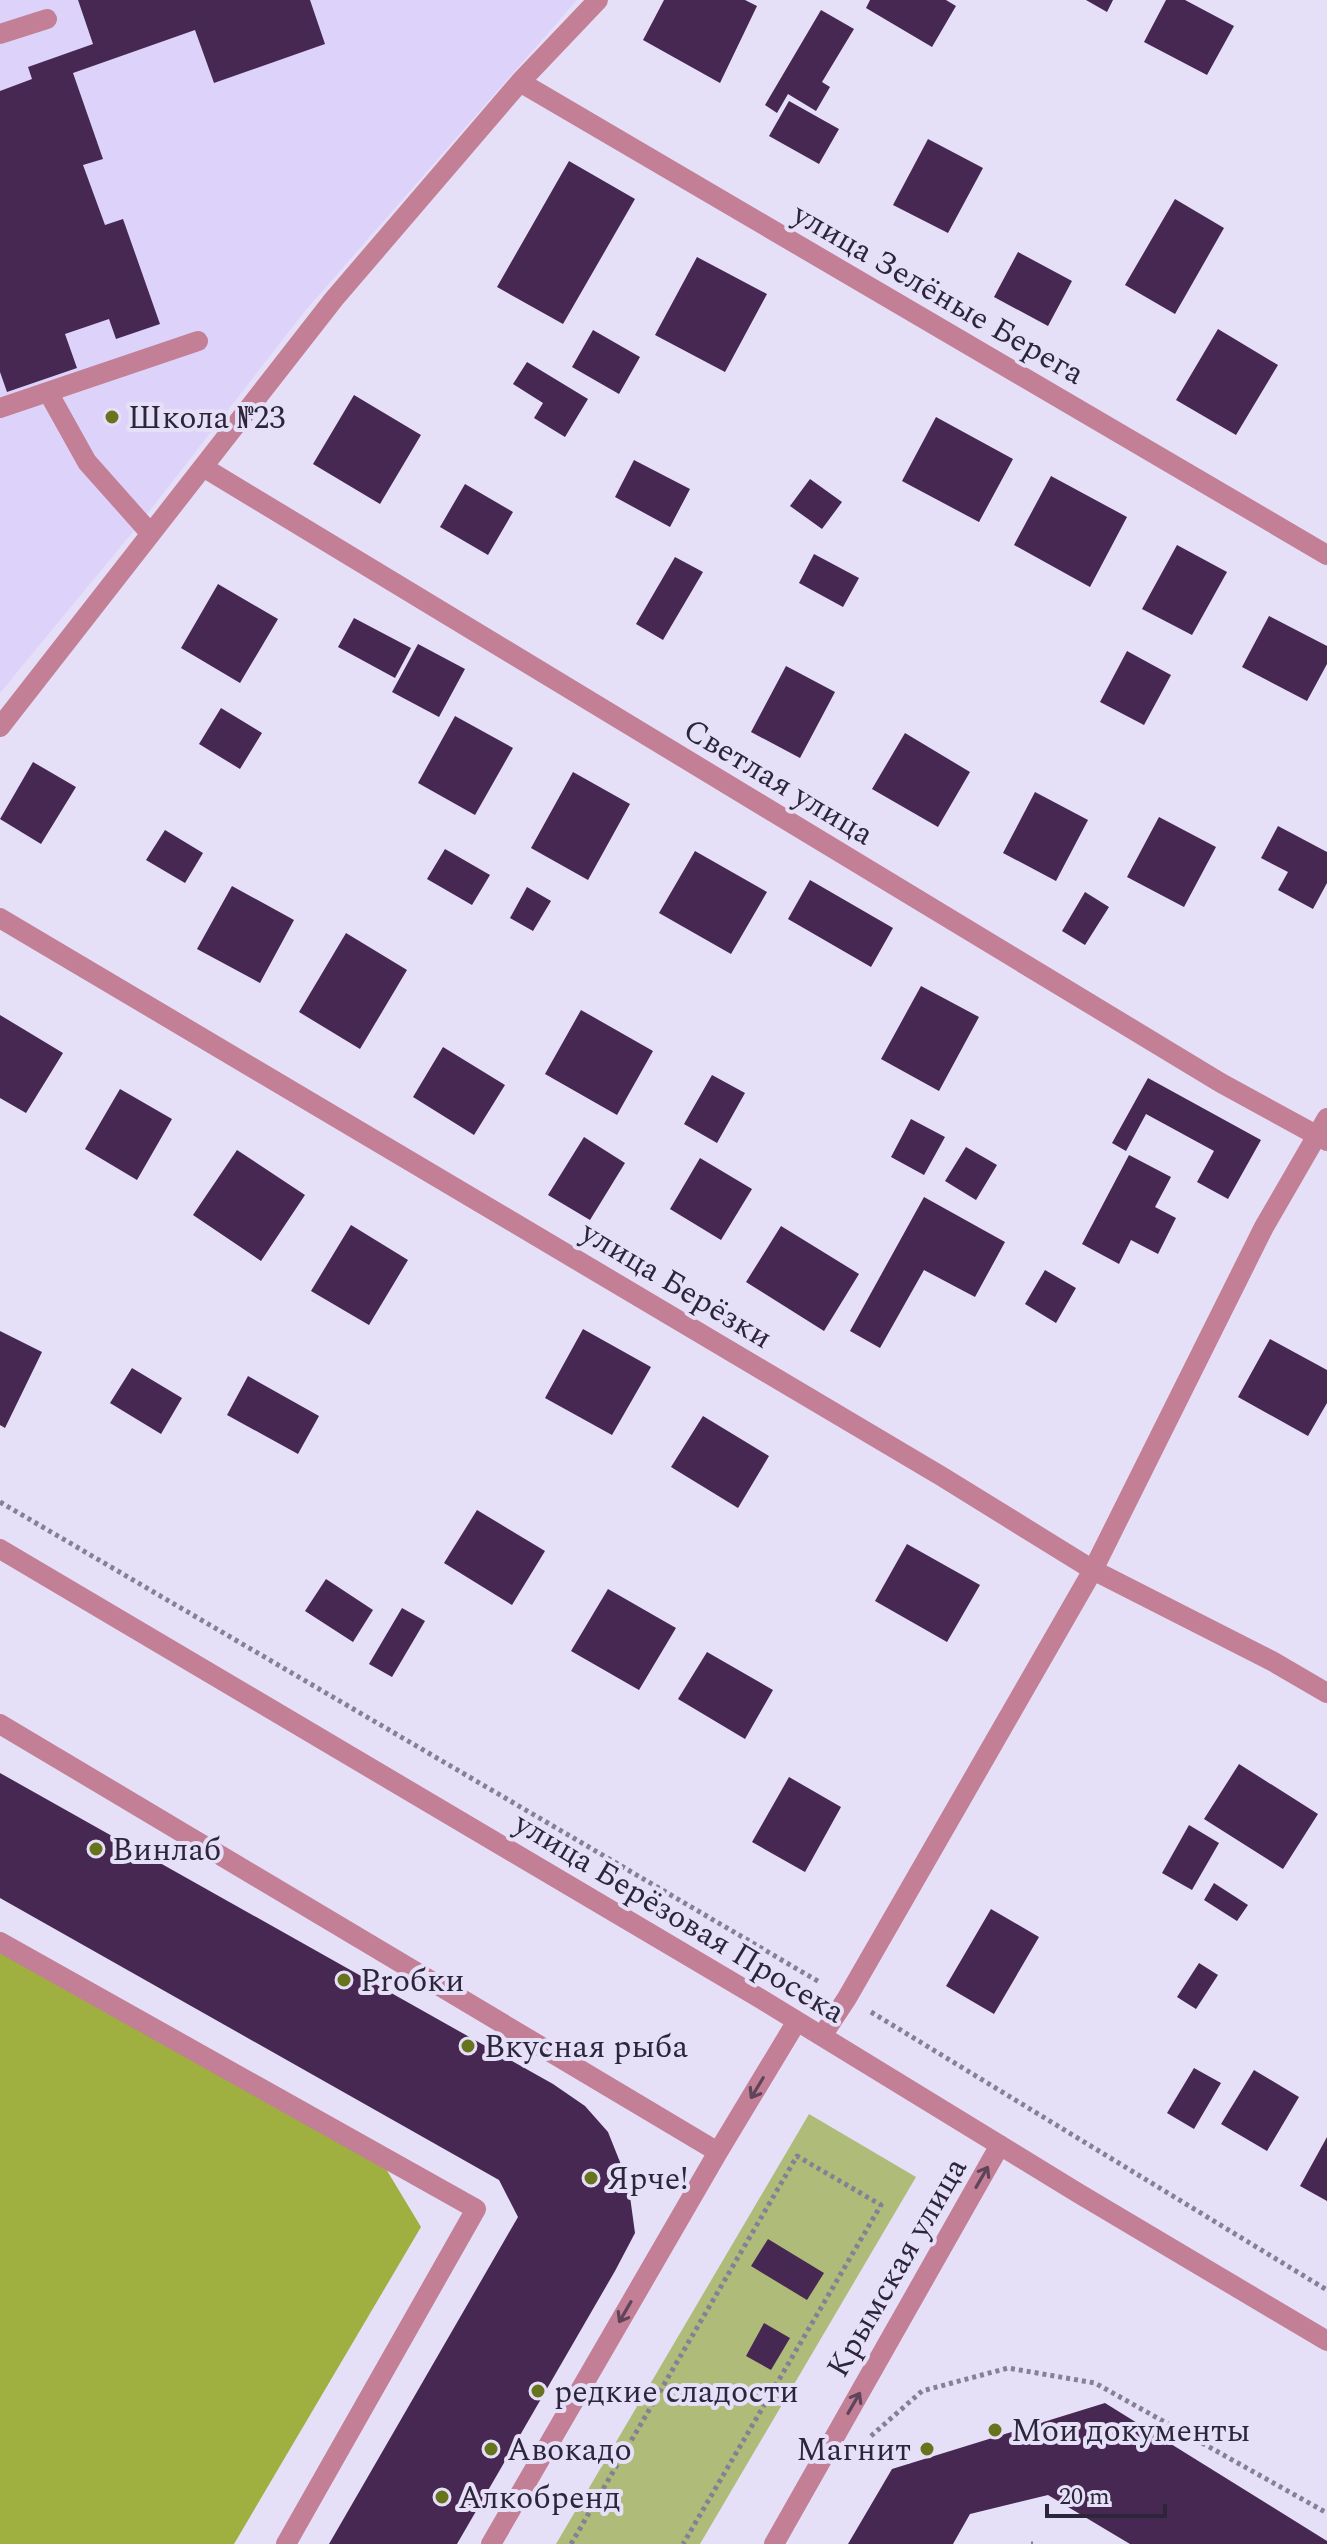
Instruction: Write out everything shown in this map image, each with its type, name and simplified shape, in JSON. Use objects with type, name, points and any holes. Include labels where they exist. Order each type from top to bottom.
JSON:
[{"type":"street","points":[[0,727],[334,299],[520,82],[598,0]]},
{"type":"street","points":[[0,34],[47,19]]},
{"type":"street","name":"улица Зелёные Берега","points":[[520,82],[1327,555]]},
{"type":"street","points":[[0,408],[198,341]]},
{"type":"street","points":[[48,392],[87,462],[151,534]]},
{"type":"street","name":"Светлая улица","points":[[203,467],[1221,1083],[1324,1132]]},
{"type":"street","name":"улица Берёзки","points":[[0,918],[941,1476],[1093,1570],[1272,1661],[1327,1693]]},
{"type":"street","points":[[822,2036],[847,1998],[1093,1570],[1264,1227],[1324,1132]]},
{"type":"street","name":"улица Берёзовая Просека","points":[[0,1549],[797,2021],[1327,2341]]},
{"type":"street","points":[[0,1724],[718,2152]]},
{"type":"street","points":[[0,1942],[476,2209],[286,2544]]},
{"type":"street","points":[[491,2544],[797,2021]]},
{"type":"street","name":"Крымская улица","points":[[774,2544],[1000,2145]]},
{"type":"path","points":[[0,1502],[847,1998],[1327,2290]]},
{"type":"path","points":[[571,2544],[797,2156],[881,2205],[683,2544]]},
{"type":"path","points":[[866,2441],[922,2391],[1008,2368],[1095,2383],[1327,2513]]},
{"type":"shaded area","name":"Школа №23","points":[[0,0],[577,0],[305,311],[141,522],[0,693]]},
{"type":"green space","points":[[0,1949],[377,2154],[421,2227],[234,2544],[0,2544]]},
{"type":"green space","points":[[809,2114],[916,2177],[700,2544],[556,2544]]},
{"type":"building","points":[[78,0],[310,0],[325,44],[214,83],[195,30],[73,73],[103,159],[83,165],[105,225],[123,219],[160,324],[116,339],[109,319],[65,334],[77,368],[7,392],[0,372],[0,91],[32,79],[28,67],[93,44]]},
{"type":"building","points":[[664,0],[745,0],[757,6],[720,83],[643,40]]},
{"type":"building","points":[[870,0],[946,0],[956,6],[932,47],[866,8]]},
{"type":"building","points":[[1086,0],[1113,0],[1107,12]]},
{"type":"building","points":[[1166,0],[1185,0],[1234,26],[1207,75],[1144,42]]},
{"type":"building","points":[[821,10],[854,29],[822,82],[830,87],[816,111],[788,94],[777,113],[765,105]]},
{"type":"building","points":[[789,101],[839,129],[819,164],[769,136]]},
{"type":"building","points":[[928,139],[983,168],[948,233],[893,205]]},
{"type":"building","points":[[569,161],[635,199],[563,324],[497,287]]},
{"type":"building","points":[[1175,199],[1224,228],[1175,314],[1125,285]]},
{"type":"building","points":[[1018,252],[1072,281],[1048,326],[994,297]]},
{"type":"building","points":[[697,257],[767,294],[725,372],[655,335]]},
{"type":"building","points":[[1218,329],[1278,365],[1236,435],[1176,400]]},
{"type":"building","points":[[593,330],[640,357],[619,394],[572,367]]},
{"type":"building","points":[[527,362],[588,399],[565,437],[534,418],[543,403],[513,384]]},
{"type":"building","points":[[354,395],[421,435],[380,504],[313,464]]},
{"type":"building","points":[[936,417],[1013,459],[979,522],[902,481]]},
{"type":"building","points":[[634,460],[690,489],[670,527],[615,497]]},
{"type":"building","points":[[1051,476],[1127,517],[1090,587],[1014,545]]},
{"type":"building","points":[[810,479],[842,502],[822,529],[790,506]]},
{"type":"building","points":[[465,484],[513,512],[488,555],[440,527]]},
{"type":"building","points":[[1177,545],[1227,572],[1192,635],[1142,609]]},
{"type":"building","points":[[814,554],[859,578],[843,607],[799,583]]},
{"type":"building","points":[[675,557],[703,572],[663,640],[636,624]]},
{"type":"building","points":[[218,584],[278,619],[240,683],[181,648]]},
{"type":"building","points":[[1269,616],[1327,646],[1327,664],[1307,701],[1242,667]]},
{"type":"building","points":[[354,618],[411,648],[395,678],[338,647]]},
{"type":"building","points":[[418,644],[465,669],[439,717],[392,692]]},
{"type":"building","points":[[1127,651],[1171,675],[1144,725],[1100,702]]},
{"type":"building","points":[[786,666],[835,692],[800,758],[751,732]]},
{"type":"building","points":[[221,708],[262,733],[240,769],[199,744]]},
{"type":"building","points":[[455,716],[513,748],[475,815],[418,783]]},
{"type":"building","points":[[905,733],[970,772],[938,827],[872,789]]},
{"type":"building","points":[[33,762],[76,787],[41,844],[0,819]]},
{"type":"building","points":[[573,772],[630,804],[588,880],[531,848]]},
{"type":"building","points":[[1035,792],[1088,820],[1056,881],[1003,853]]},
{"type":"building","points":[[1159,817],[1216,847],[1184,907],[1127,877]]},
{"type":"building","points":[[1278,826],[1327,852],[1327,883],[1313,909],[1278,890],[1288,872],[1261,858]]},
{"type":"building","points":[[165,830],[203,853],[185,883],[146,860]]},
{"type":"building","points":[[445,849],[490,875],[472,905],[427,879]]},
{"type":"building","points":[[695,851],[767,892],[731,954],[659,913]]},
{"type":"building","points":[[810,880],[893,928],[871,967],[788,919]]},
{"type":"building","points":[[232,886],[294,920],[260,983],[197,949]]},
{"type":"building","points":[[527,887],[551,901],[533,931],[510,918]]},
{"type":"building","points":[[1085,892],[1109,907],[1085,945],[1062,931]]},
{"type":"building","points":[[346,933],[407,970],[360,1049],[299,1012]]},
{"type":"building","points":[[921,986],[979,1017],[939,1091],[881,1059]]},
{"type":"building","points":[[581,1010],[653,1051],[617,1115],[545,1074]]},
{"type":"building","points":[[0,1015],[63,1053],[26,1113],[0,1098]]},
{"type":"building","points":[[443,1047],[505,1085],[474,1135],[413,1097]]},
{"type":"building","points":[[712,1075],[745,1093],[717,1143],[684,1124]]},
{"type":"building","points":[[1148,1078],[1261,1140],[1228,1199],[1197,1182],[1214,1151],[1146,1114],[1126,1151],[1112,1143]]},
{"type":"building","points":[[120,1089],[172,1119],[137,1180],[85,1149]]},
{"type":"building","points":[[911,1119],[945,1137],[924,1175],[891,1157]]},
{"type":"building","points":[[584,1137],[625,1163],[590,1220],[548,1195]]},
{"type":"building","points":[[966,1147],[997,1165],[976,1200],[945,1181]]},
{"type":"building","points":[[237,1150],[305,1195],[261,1261],[193,1215]]},
{"type":"building","points":[[1129,1155],[1171,1177],[1155,1207],[1176,1218],[1158,1254],[1131,1240],[1119,1264],[1082,1244]]},
{"type":"building","points":[[700,1158],[752,1189],[721,1240],[670,1209]]},
{"type":"building","points":[[924,1197],[1005,1242],[975,1297],[924,1270],[880,1348],[850,1331]]},
{"type":"building","points":[[351,1225],[408,1260],[369,1325],[311,1291]]},
{"type":"building","points":[[781,1226],[859,1274],[824,1331],[746,1282]]},
{"type":"building","points":[[1045,1270],[1076,1288],[1056,1323],[1025,1304]]},
{"type":"building","points":[[583,1329],[651,1367],[612,1435],[545,1398]]},
{"type":"building","points":[[0,1331],[42,1352],[5,1428],[0,1425]]},
{"type":"building","points":[[1270,1339],[1327,1370],[1327,1403],[1308,1436],[1238,1397]]},
{"type":"building","points":[[132,1368],[182,1398],[161,1434],[110,1403]]},
{"type":"building","points":[[248,1376],[319,1416],[298,1454],[227,1415]]},
{"type":"building","points":[[703,1416],[769,1456],[738,1508],[671,1467]]},
{"type":"building","points":[[477,1510],[545,1551],[512,1605],[444,1563]]},
{"type":"building","points":[[907,1544],[980,1585],[947,1642],[875,1601]]},
{"type":"building","points":[[326,1579],[373,1610],[353,1642],[305,1611]]},
{"type":"building","points":[[608,1589],[676,1628],[639,1690],[571,1651]]},
{"type":"building","points":[[402,1608],[425,1621],[392,1677],[369,1664]]},
{"type":"building","points":[[707,1652],[773,1690],[745,1739],[678,1699]]},
{"type":"building","points":[[1239,1764],[1318,1814],[1283,1869],[1204,1819]]},
{"type":"building","points":[[0,1773],[553,2084],[585,2106],[608,2132],[628,2182],[635,2233],[457,2544],[329,2544],[518,2217],[499,2180],[0,1898]]},
{"type":"building","points":[[789,1777],[841,1807],[805,1872],[752,1842]]},
{"type":"building","points":[[1189,1825],[1219,1843],[1192,1890],[1162,1873]]},
{"type":"building","points":[[1214,1883],[1248,1905],[1237,1921],[1204,1900]]},
{"type":"building","points":[[991,1909],[1039,1937],[994,2014],[946,1986]]},
{"type":"building","points":[[1199,1963],[1218,1975],[1196,2009],[1177,1997]]},
{"type":"building","points":[[1194,2068],[1221,2083],[1194,2129],[1167,2113]]},
{"type":"building","points":[[1254,2070],[1299,2097],[1267,2151],[1221,2124]]},
{"type":"building","points":[[1327,2137],[1327,2201],[1300,2186]]},
{"type":"building","points":[[768,2239],[824,2273],[807,2300],[751,2266]]},
{"type":"building","points":[[764,2323],[790,2338],[771,2370],[746,2356]]},
{"type":"building","points":[[1105,2403],[1327,2541],[1327,2544],[1130,2544],[1048,2495],[970,2514],[953,2544],[848,2544],[892,2469]]},
{"type":"place","name":"Школа №23","points":[[112,417]]},
{"type":"place","name":"Винлаб","points":[[96,1849]]},
{"type":"place","name":"Proбки","points":[[344,1980]]},
{"type":"place","name":"Вкусная рыба","points":[[468,2046]]},
{"type":"place","name":"Ярче!","points":[[591,2178]]},
{"type":"place","name":"редкие сладости","points":[[538,2391]]},
{"type":"place","name":"Мои документы","points":[[995,2430]]},
{"type":"place","name":"Авокадо","points":[[491,2449]]},
{"type":"place","name":"Магнит","points":[[927,2449]]},
{"type":"place","name":"Алкобренд","points":[[442,2497]]}]
